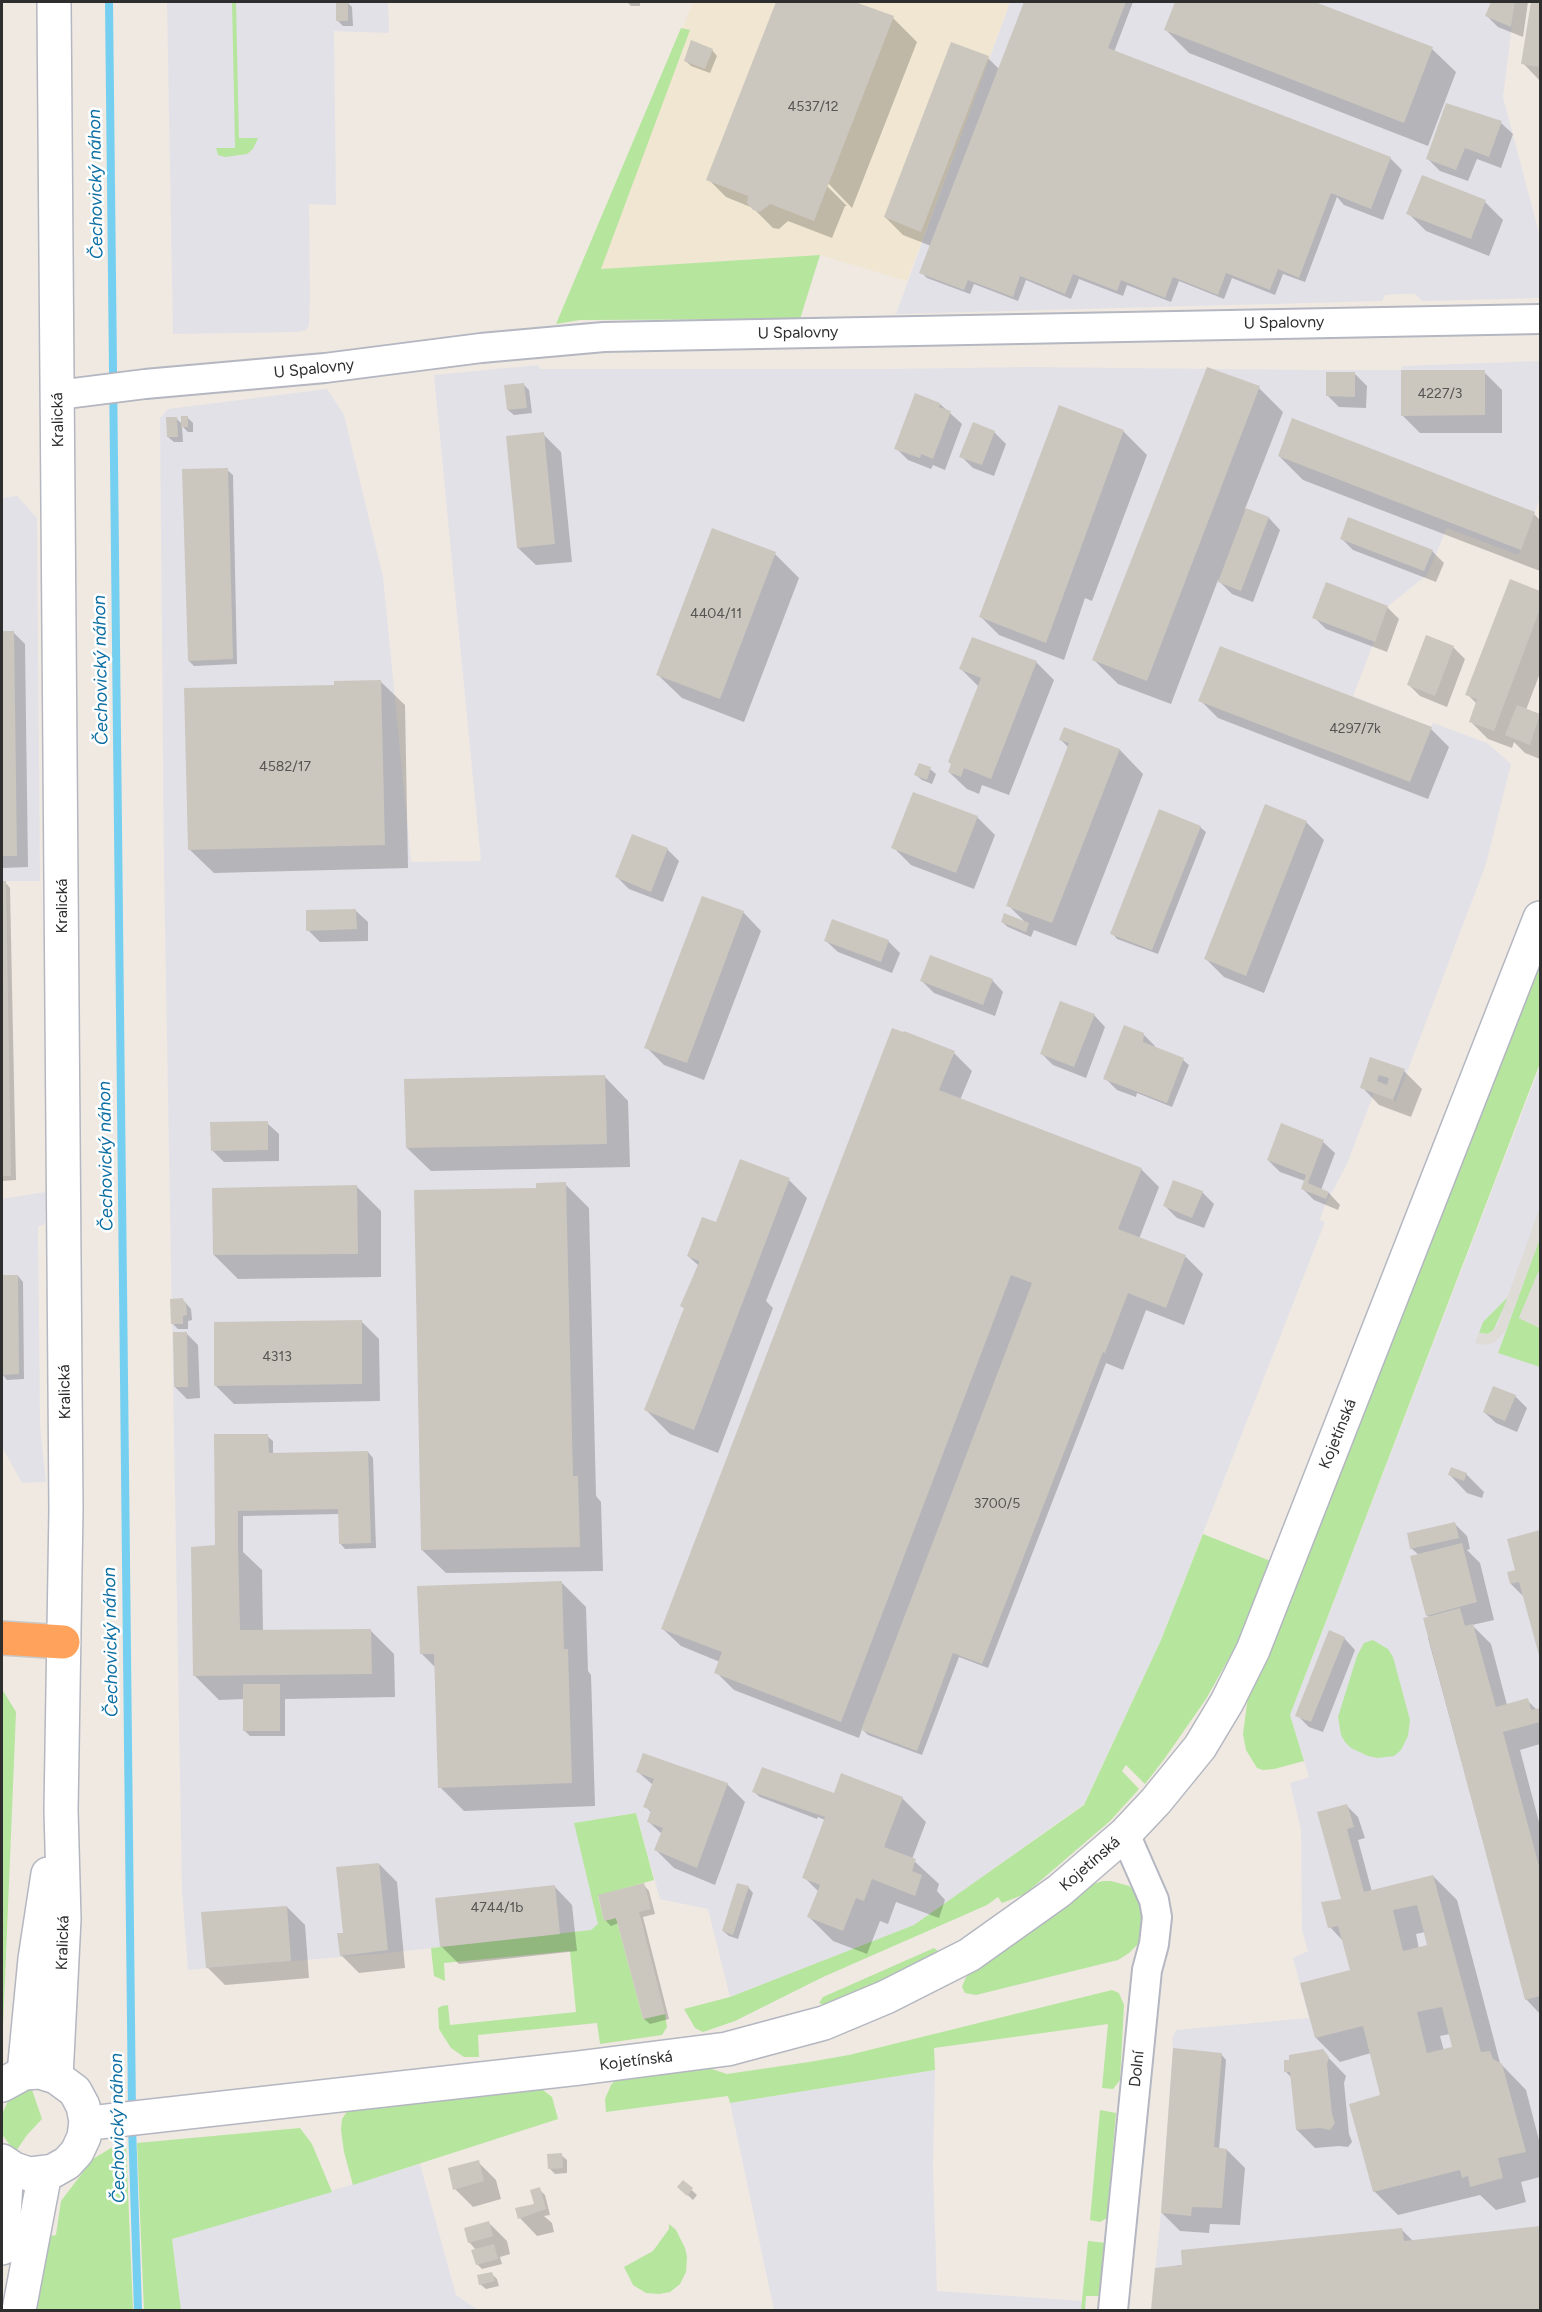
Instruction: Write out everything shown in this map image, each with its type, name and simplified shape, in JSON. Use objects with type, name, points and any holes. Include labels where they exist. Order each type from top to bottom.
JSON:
[{"type":"highway","points":[[2,1638],[63,1642]]},
{"type":"main road","name":"Kralická","points":[[27,2078],[64,1919],[60,1810],[66,1509],[54,2]]},
{"type":"main road","name":"Kojetínská","points":[[93,2122],[682,2056],[727,2049],[790,2034],[824,2023],[886,1997],[969,1956],[1059,1891],[1125,1834],[1156,1801],[1200,1747],[1227,1702],[1253,1650],[1540,918]]},
{"type":"main road","points":[[2,2248],[4,2163],[29,2174],[45,2173],[60,2168],[72,2158],[93,2122],[75,2091],[27,2078]]},
{"type":"main road","points":[[20,2310],[45,2173]]},
{"type":"street","name":"U Spalovny","points":[[58,395],[145,384],[325,368],[481,348],[604,337],[1540,319]]},
{"type":"street","name":"Dolní","points":[[1113,2310],[1147,1976],[1157,1917],[1154,1900],[1125,1834]]},
{"type":"shaded area","points":[[167,2],[388,2],[389,33],[334,31],[336,205],[309,204],[310,298],[309,325],[306,330],[173,334]]},
{"type":"shaded area","points":[[693,2],[1010,2],[907,281],[820,255],[600,269],[690,30],[683,28]]},
{"type":"shaded area","points":[[1010,2],[1515,2],[1503,97],[1540,237],[1540,298],[1422,301],[1415,294],[1398,294],[1385,295],[1382,301],[896,314]]},
{"type":"shaded area","points":[[1540,361],[1540,498],[1518,555],[1447,528],[1427,575],[1388,606],[1353,696],[1431,727],[1433,723],[1487,743],[1511,764],[1486,864],[1396,1101],[1374,1093],[1347,1164],[1324,1207],[1320,1220],[1325,1222],[1161,1640],[1084,1804],[915,1925],[730,1997],[708,1909],[660,1899],[636,1813],[575,1823],[598,1924],[591,1931],[387,1953],[188,1970],[182,1890],[164,869],[160,418],[168,409],[327,389],[344,415],[383,577],[411,862],[481,861],[434,375],[538,365],[540,369],[1029,367],[1401,370],[1402,366]]},
{"type":"shaded area","points":[[17,496],[37,518],[40,881],[2,881],[2,498]]},
{"type":"shaded area","points":[[1540,1066],[1540,2310],[1151,2310],[1161,2213],[1172,2039],[1176,2030],[1309,2018],[1293,1958],[1308,1951],[1302,1930],[1301,1830],[1290,1783],[1309,1777],[1290,1715]]},
{"type":"shaded area","points":[[46,1192],[45,1224],[38,1227],[40,1425],[46,1482],[22,1483],[2,1447],[2,1199]]},
{"type":"shaded area","points":[[1540,1207],[1540,1238],[1505,1332],[1494,1343],[1484,1345],[1475,1343],[1479,1333],[1489,1334],[1497,1326]]},
{"type":"shaded area","points":[[1540,1268],[1540,1328],[1519,1318]]},
{"type":"shaded area","points":[[935,2070],[933,2168],[937,2291],[1082,2301],[1081,2310],[774,2310],[730,2103]]},
{"type":"shaded area","points":[[420,2164],[456,2295],[478,2310],[181,2310],[172,2239]]},
{"type":"green space","points":[[232,2],[236,2],[239,138],[258,138],[253,149],[247,154],[225,157],[218,155],[216,148],[235,148]]},
{"type":"green space","points":[[681,28],[690,30],[601,269],[820,255],[800,319],[580,320],[556,324]]},
{"type":"green space","points":[[1540,948],[1540,1063],[1290,1715],[1304,1761],[1274,1769],[1257,1768],[1246,1750],[1243,1734],[1248,1696]]},
{"type":"green space","points":[[1540,1238],[1540,1268],[1519,1318],[1540,1328],[1540,1367],[1498,1353]]},
{"type":"green space","points":[[1509,1296],[1493,1331],[1487,1334],[1479,1333],[1483,1322]]},
{"type":"green space","points":[[1203,1534],[1273,1562],[1243,1633],[1206,1699],[1165,1758],[1145,1784],[1126,1765],[1122,1771],[1139,1789],[1110,1821],[1025,1894],[1002,1903],[998,1897],[987,1905],[823,1977],[735,2021],[703,2032],[695,2028],[684,2009],[730,1997],[914,1925],[1084,1805],[1161,1640]]},
{"type":"green space","points":[[1373,1640],[1388,1649],[1393,1657],[1410,1720],[1408,1736],[1401,1750],[1394,1756],[1378,1758],[1351,1748],[1345,1742],[1341,1735],[1338,1717],[1357,1656],[1364,1643]]},
{"type":"green space","points":[[2,1689],[16,1712],[2,2052]]},
{"type":"green space","points":[[636,1813],[654,1880],[598,1896],[604,1921],[616,1918],[643,2019],[665,2014],[667,2027],[662,2035],[600,2044],[597,2023],[478,2035],[479,2057],[464,2057],[451,2048],[439,2029],[438,2008],[442,2006],[448,2005],[450,2025],[576,2012],[570,1951],[444,1963],[445,1981],[434,1976],[431,1948],[591,1930],[598,1924],[574,1823]]},
{"type":"green space","points":[[1103,1881],[1129,1886],[1136,1892],[1143,1904],[1144,1931],[1139,1943],[1129,1953],[1118,1960],[976,1995],[965,1993],[962,1987],[966,1977],[1093,1884]]},
{"type":"green space","points":[[934,1948],[938,1951],[936,1954],[882,1981],[824,2005],[819,2003],[823,1997]]},
{"type":"green space","points":[[1112,1990],[1119,1993],[1124,2005],[1120,2080],[1113,2089],[1102,2088],[1108,2024],[934,2048],[935,2070],[730,2103],[728,2096],[606,2112],[605,2099],[617,2078],[706,2067],[727,2074],[849,2055]]},
{"type":"green space","points":[[538,2086],[552,2097],[558,2119],[353,2185],[341,2130],[342,2119],[348,2110]]},
{"type":"green space","points":[[31,2087],[42,2119],[16,2151],[2,2134],[2,2114],[10,2097]]},
{"type":"green space","points":[[1100,2110],[1116,2113],[1107,2218],[1100,2222],[1090,2220]]},
{"type":"green space","points":[[300,2128],[312,2144],[332,2192],[172,2239],[181,2310],[144,2310],[137,2143]]},
{"type":"green space","points":[[126,2145],[133,2310],[35,2310],[46,2237],[56,2235],[61,2201],[93,2159],[111,2148]]},
{"type":"green space","points":[[669,2224],[676,2230],[685,2248],[686,2272],[680,2284],[670,2292],[646,2293],[633,2285],[624,2267],[653,2251],[669,2229]]},
{"type":"green space","points":[[1088,2241],[1106,2243],[1102,2296],[1086,2296],[1085,2310],[1081,2310]]},
{"type":"building","points":[[336,2],[348,2],[348,21],[336,21]]},
{"type":"building","points":[[776,2],[855,2],[894,16],[814,221],[770,204],[760,212],[753,210],[747,203],[748,196],[706,180]]},
{"type":"building","points":[[1024,2],[1126,2],[1108,48],[1391,157],[1371,209],[1331,193],[1299,278],[1278,269],[1270,290],[1226,273],[1218,295],[1173,277],[1165,298],[1121,280],[1117,291],[1073,274],[1065,294],[1020,276],[1013,297],[968,280],[964,290],[919,273]]},
{"type":"building","points":[[1175,2],[1315,2],[1433,47],[1404,123],[1164,30]]},
{"type":"building","points":[[1491,2],[1515,2],[1511,27],[1485,16]]},
{"type":"building","points":[[1531,2],[1540,2],[1540,67],[1521,64]]},
{"type":"building","points":[[691,40],[713,49],[705,69],[684,61]]},
{"type":"building","points":[[951,42],[989,56],[921,232],[884,217]]},
{"type":"building","points":[[1446,103],[1502,121],[1489,157],[1465,148],[1456,170],[1426,159]]},
{"type":"building","points":[[1422,175],[1486,200],[1471,239],[1406,214]]},
{"type":"building","points":[[1207,367],[1260,386],[1147,681],[1092,660]]},
{"type":"building","points":[[1401,370],[1485,370],[1485,415],[1401,416]]},
{"type":"building","points":[[1326,372],[1355,372],[1355,397],[1326,396]]},
{"type":"building","points":[[524,383],[527,408],[507,410],[504,385]]},
{"type":"building","points":[[915,393],[940,403],[939,407],[951,411],[933,459],[921,454],[920,458],[894,449]]},
{"type":"building","points":[[1059,405],[1124,430],[1046,643],[979,617]]},
{"type":"building","points":[[181,416],[188,416],[188,427],[181,427]]},
{"type":"building","points":[[166,417],[177,417],[178,437],[167,437]]},
{"type":"building","points":[[1292,418],[1535,512],[1521,550],[1278,456]]},
{"type":"building","points":[[973,422],[995,431],[982,465],[959,457]]},
{"type":"building","points":[[544,432],[555,544],[517,548],[506,436]]},
{"type":"building","points":[[228,468],[233,659],[188,661],[182,469]]},
{"type":"building","points":[[1246,508],[1269,517],[1241,591],[1218,582]]},
{"type":"building","points":[[1348,517],[1433,550],[1424,571],[1340,539]]},
{"type":"building","points":[[712,528],[776,552],[720,699],[656,675]]},
{"type":"building","points":[[1510,579],[1540,591],[1540,609],[1494,731],[1469,722],[1477,699],[1465,695]]},
{"type":"building","points":[[1326,582],[1388,606],[1375,642],[1312,618]]},
{"type":"building","points":[[2,631],[14,631],[17,856],[2,856]]},
{"type":"building","points":[[1426,635],[1454,646],[1435,696],[1407,685]]},
{"type":"building","points":[[972,637],[1037,661],[991,779],[964,768],[961,777],[948,772],[951,764],[948,762],[981,678],[959,669]]},
{"type":"building","points":[[1220,646],[1432,727],[1410,782],[1198,701]]},
{"type":"building","points":[[381,680],[385,845],[188,850],[184,688],[334,685],[334,681]]},
{"type":"building","points":[[1517,705],[1540,714],[1530,745],[1505,735]]},
{"type":"building","points":[[1064,727],[1120,749],[1052,923],[1006,906],[1069,743],[1059,740]]},
{"type":"building","points":[[919,763],[931,767],[927,780],[914,775]]},
{"type":"building","points":[[913,792],[978,816],[956,873],[891,848]]},
{"type":"building","points":[[1265,804],[1307,821],[1246,976],[1204,959]]},
{"type":"building","points":[[1159,809],[1201,826],[1152,950],[1110,934]]},
{"type":"building","points":[[632,834],[668,848],[651,892],[615,877]]},
{"type":"building","points":[[2,881],[6,881],[11,1176],[2,1176]]},
{"type":"building","points":[[702,896],[744,911],[687,1063],[644,1048]]},
{"type":"building","points":[[356,909],[357,929],[306,931],[306,910]]},
{"type":"building","points":[[1004,913],[1029,923],[1026,932],[1001,922]]},
{"type":"building","points":[[832,919],[889,940],[881,962],[824,941]]},
{"type":"building","points":[[930,955],[993,979],[983,1005],[920,981]]},
{"type":"building","points":[[1060,1001],[1095,1014],[1074,1067],[1040,1054]]},
{"type":"building","points":[[1124,1025],[1144,1033],[1143,1042],[1184,1058],[1167,1103],[1103,1079]]},
{"type":"building","points":[[892,1028],[955,1051],[939,1090],[1142,1168],[1118,1229],[1186,1255],[1166,1308],[1128,1293],[982,1664],[953,1653],[917,1751],[861,1730],[1032,1283],[1011,1275],[841,1722],[714,1673],[722,1652],[661,1629]]},
{"type":"building","points":[[1370,1057],[1405,1069],[1393,1100],[1360,1088]],"holes":[[[1379,1075],[1389,1078],[1387,1085],[1377,1081]]]},
{"type":"building","points":[[605,1075],[607,1144],[406,1148],[404,1079]]},
{"type":"building","points":[[268,1121],[268,1150],[211,1151],[210,1122]]},
{"type":"building","points":[[1281,1123],[1324,1140],[1308,1183],[1329,1192],[1326,1199],[1301,1189],[1306,1175],[1267,1160]]},
{"type":"building","points":[[740,1159],[790,1178],[694,1430],[644,1410],[684,1308],[680,1306],[699,1263],[687,1256],[702,1217],[716,1222]]},
{"type":"building","points":[[1173,1180],[1203,1191],[1192,1218],[1163,1206]]},
{"type":"building","points":[[566,1182],[573,1476],[578,1476],[580,1547],[421,1550],[414,1190],[536,1188],[536,1183]]},
{"type":"building","points":[[357,1185],[358,1254],[213,1255],[212,1188]]},
{"type":"building","points":[[2,1275],[18,1275],[19,1374],[2,1375]]},
{"type":"building","points":[[183,1298],[186,1302],[187,1315],[183,1316],[183,1324],[171,1324],[170,1299]]},
{"type":"building","points":[[362,1320],[362,1384],[214,1386],[214,1322]]},
{"type":"building","points":[[173,1332],[187,1332],[188,1387],[174,1387]]},
{"type":"building","points":[[1493,1386],[1516,1395],[1505,1421],[1483,1412]]},
{"type":"building","points":[[214,1434],[268,1434],[269,1453],[368,1451],[371,1543],[339,1544],[338,1509],[238,1511],[238,1545],[240,1630],[371,1629],[372,1674],[193,1676],[191,1547],[215,1545]]},
{"type":"building","points":[[1451,1467],[1467,1473],[1464,1481],[1448,1475]]},
{"type":"building","points":[[1455,1522],[1459,1538],[1410,1549],[1407,1533]]},
{"type":"building","points":[[1540,1530],[1540,1659],[1519,1582],[1510,1584],[1507,1572],[1515,1570],[1507,1539]]},
{"type":"building","points":[[1462,1543],[1477,1602],[1426,1616],[1410,1556]]},
{"type":"building","points":[[562,1581],[564,1649],[568,1649],[572,1783],[438,1788],[434,1654],[420,1654],[417,1586]]},
{"type":"building","points":[[1460,1608],[1465,1626],[1473,1624],[1496,1707],[1528,1698],[1531,1710],[1540,1708],[1540,1722],[1503,1732],[1540,1870],[1540,1996],[1525,2000],[1423,1618]]},
{"type":"building","points":[[1329,1630],[1345,1637],[1311,1722],[1295,1716]]},
{"type":"building","points":[[243,1684],[280,1684],[280,1731],[243,1731]]},
{"type":"building","points":[[643,1753],[728,1783],[697,1868],[654,1850],[663,1828],[647,1822],[651,1810],[643,1807],[654,1779],[636,1772]]},
{"type":"building","points":[[762,1767],[834,1793],[841,1773],[903,1797],[884,1847],[916,1859],[912,1871],[922,1875],[915,1896],[872,1879],[864,1901],[856,1898],[843,1931],[807,1917],[820,1885],[802,1878],[825,1817],[752,1792]]},
{"type":"building","points":[[1347,1804],[1354,1827],[1347,1829],[1364,1892],[1433,1875],[1481,2052],[1490,2051],[1493,2059],[1502,2064],[1526,2152],[1498,2158],[1503,2178],[1470,2187],[1468,2176],[1462,2178],[1460,2170],[1373,2192],[1349,2104],[1380,2095],[1363,2026],[1315,2038],[1300,1983],[1350,1970],[1338,1926],[1328,1928],[1321,1902],[1341,1899],[1317,1812]],"holes":[[[1417,1905],[1427,1945],[1403,1951],[1393,1910]],[[1442,2007],[1452,2047],[1427,2053],[1417,2012]]]},
{"type":"building","points":[[379,1863],[388,1950],[340,1956],[337,1933],[343,1933],[336,1867]]},
{"type":"building","points":[[644,1883],[651,1909],[639,1912],[665,2014],[643,2019],[616,1918],[604,1921],[598,1895]]},
{"type":"building","points":[[737,1883],[749,1886],[733,1935],[722,1931]]},
{"type":"building","points":[[555,1885],[560,1934],[440,1947],[435,1898]]},
{"type":"building","points":[[287,1906],[291,1961],[206,1968],[201,1912]]},
{"type":"building","points":[[1173,2048],[1222,2053],[1214,2147],[1227,2149],[1222,2208],[1192,2207],[1191,2216],[1161,2213]]},
{"type":"building","points":[[1323,2049],[1329,2057],[1327,2064],[1335,2123],[1330,2130],[1320,2128],[1296,2130],[1290,2072],[1284,2072],[1284,2060],[1289,2060],[1289,2055]]},
{"type":"building","points":[[562,2153],[563,2168],[548,2169],[547,2154]]},
{"type":"building","points":[[479,2160],[484,2181],[453,2190],[448,2168]]},
{"type":"building","points":[[683,2180],[693,2188],[687,2196],[677,2187]]},
{"type":"building","points":[[540,2187],[546,2209],[518,2219],[515,2208],[534,2204],[530,2190]]},
{"type":"building","points":[[489,2221],[493,2236],[468,2243],[464,2228]]},
{"type":"building","points":[[1540,2226],[1540,2310],[1151,2310],[1155,2268],[1182,2265],[1181,2250],[1402,2228],[1404,2241]]},
{"type":"building","points":[[494,2244],[498,2259],[476,2265],[471,2250]]},
{"type":"building","points":[[492,2272],[495,2281],[479,2285],[477,2275]]},
{"type":"waterway","name":"Čechovický náhon","points":[[109,2],[132,2111]]},
{"type":"waterway","name":"Čechovický náhon","points":[[132,2126],[138,2310]]}]
